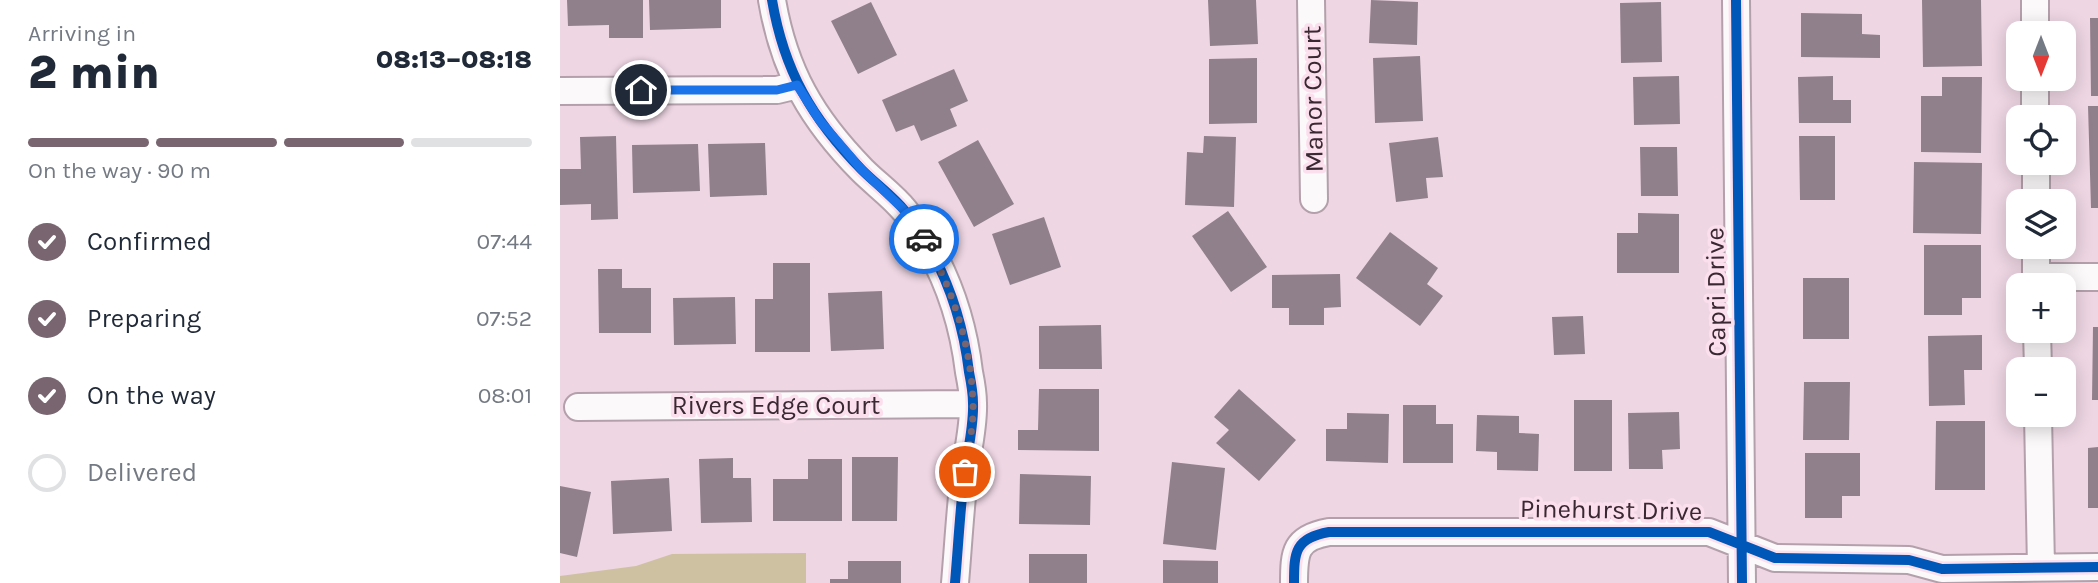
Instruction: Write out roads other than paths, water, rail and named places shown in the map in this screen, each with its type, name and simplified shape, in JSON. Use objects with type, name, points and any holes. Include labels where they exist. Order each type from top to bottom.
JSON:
[{"type":"street","points":[[772,0],[780,39],[797,85],[828,131],[862,170],[903,209],[925,240],[943,273],[966,342],[973,404],[955,583]]},
{"type":"street","name":"Manor Court","points":[[1311,0],[1314,199]]},
{"type":"street","name":"Capri Drive","points":[[1736,0],[1742,583]]},
{"type":"street","points":[[2035,0],[2035,21]]},
{"type":"street","points":[[560,91],[777,90],[797,85]]},
{"type":"street","points":[[2076,278],[2098,277]]},
{"type":"street","name":"Rivers Edge Court","points":[[578,407],[973,404]]},
{"type":"street","points":[[2038,427],[2041,567]]},
{"type":"street","name":"Pinehurst Drive","points":[[1294,583],[1297,551],[1304,540],[1314,534],[1329,532],[1709,532],[1775,558],[1909,560],[1942,569],[2098,567]]}]
